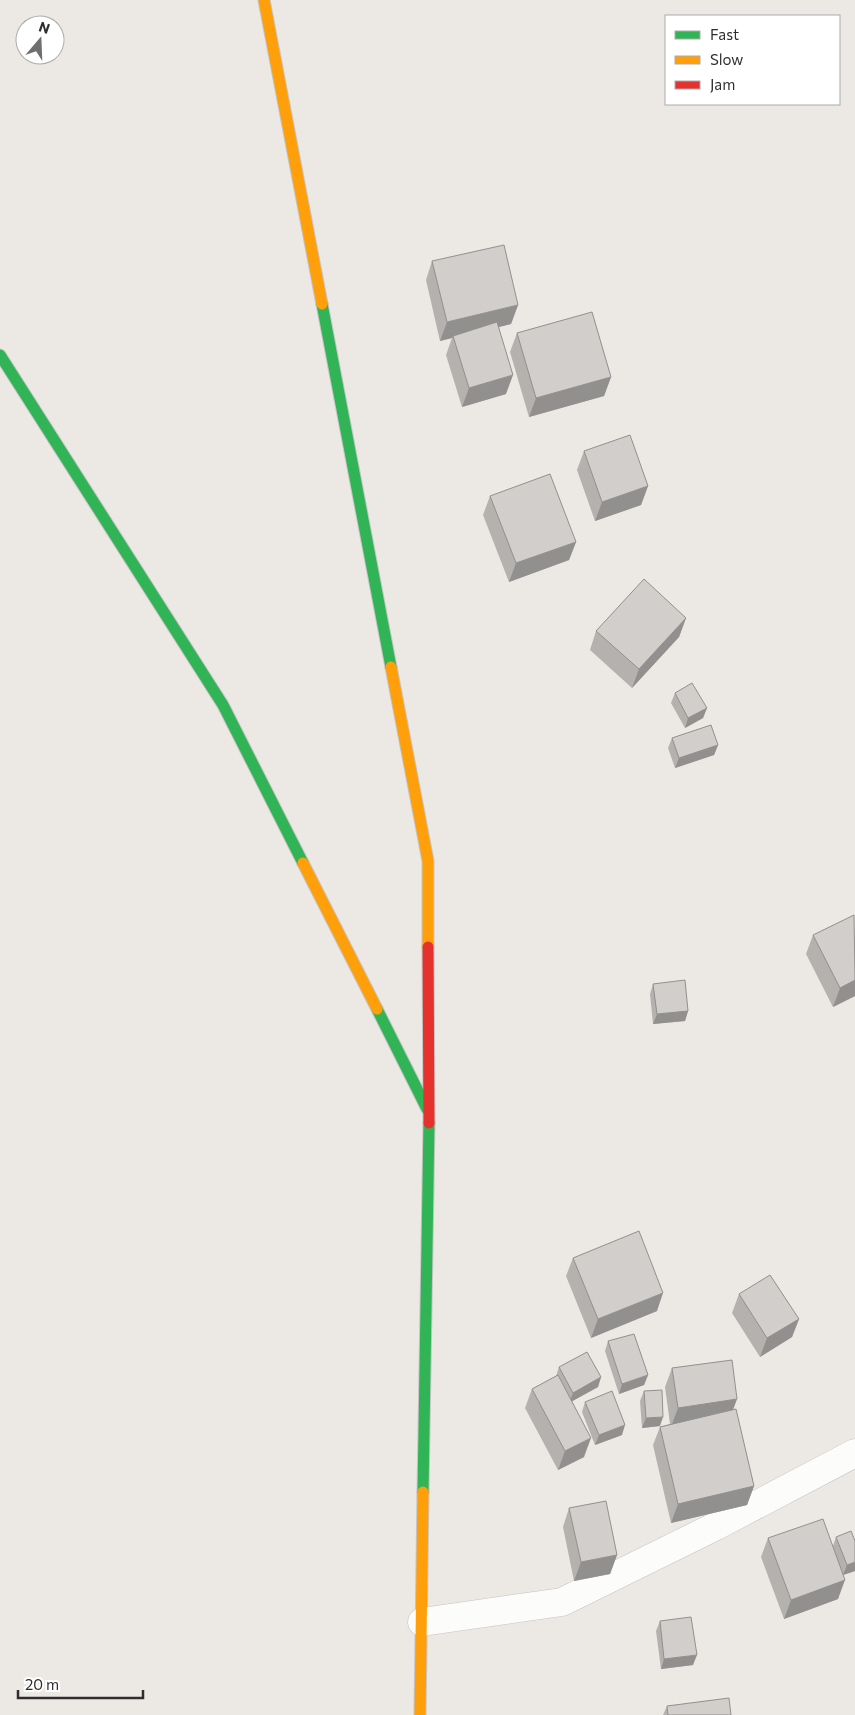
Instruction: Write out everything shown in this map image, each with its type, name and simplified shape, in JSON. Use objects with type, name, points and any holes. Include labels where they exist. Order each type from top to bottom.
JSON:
[{"type":"main road","points":[[264,0],[428,861],[428,1113],[420,1715]]},
{"type":"main road","points":[[0,355],[223,705],[428,1113]]},
{"type":"street","points":[[422,1622],[562,1602],[716,1526],[855,1452]]},
{"type":"building","points":[[504,245],[518,305],[447,322],[432,261]]},
{"type":"building","points":[[592,312],[611,377],[536,398],[517,333]]},
{"type":"building","points":[[497,322],[513,375],[469,388],[453,336]]},
{"type":"building","points":[[630,435],[648,486],[602,502],[584,451]]},
{"type":"building","points":[[550,474],[576,542],[516,563],[490,496]]},
{"type":"building","points":[[644,579],[686,618],[639,669],[596,631]]},
{"type":"building","points":[[692,683],[707,708],[688,718],[675,693]]},
{"type":"building","points":[[711,725],[718,745],[679,758],[672,738]]},
{"type":"building","points":[[854,915],[855,980],[840,988],[813,935]]},
{"type":"building","points":[[685,980],[688,1011],[657,1014],[653,984]]},
{"type":"building","points":[[639,1231],[663,1293],[598,1319],[573,1258]]},
{"type":"building","points":[[770,1275],[799,1319],[767,1338],[739,1294]]},
{"type":"building","points":[[634,1334],[648,1375],[622,1384],[608,1341]]},
{"type":"building","points":[[587,1352],[601,1377],[573,1393],[559,1367]]},
{"type":"building","points":[[732,1360],[737,1399],[678,1408],[672,1368]]},
{"type":"building","points":[[558,1375],[591,1438],[565,1451],[532,1389]]},
{"type":"building","points":[[662,1390],[663,1417],[646,1418],[644,1391]]},
{"type":"building","points":[[612,1391],[625,1425],[599,1435],[585,1402]]},
{"type":"building","points":[[736,1409],[754,1486],[678,1504],[660,1427]]},
{"type":"building","points":[[606,1501],[617,1555],[581,1562],[569,1508]]},
{"type":"building","points":[[823,1519],[845,1580],[791,1600],[768,1538]]},
{"type":"building","points":[[851,1531],[855,1541],[855,1562],[847,1565],[836,1537]]},
{"type":"building","points":[[691,1617],[697,1655],[664,1659],[660,1621]]},
{"type":"building","points":[[729,1698],[731,1715],[668,1715],[667,1706]]},
{"type":"traffic: fast","points":[[322,304],[391,667]]},
{"type":"traffic: fast","points":[[0,355],[223,705],[303,863]]},
{"type":"traffic: fast","points":[[377,1009],[427,1109]]},
{"type":"traffic: fast","points":[[423,1492],[429,1123]]},
{"type":"traffic: slow","points":[[264,0],[322,304]]},
{"type":"traffic: slow","points":[[391,667],[428,861],[428,947]]},
{"type":"traffic: slow","points":[[303,863],[377,1009]]},
{"type":"traffic: slow","points":[[420,1715],[423,1492]]},
{"type":"traffic: jam","points":[[428,947],[429,1123]]}]
